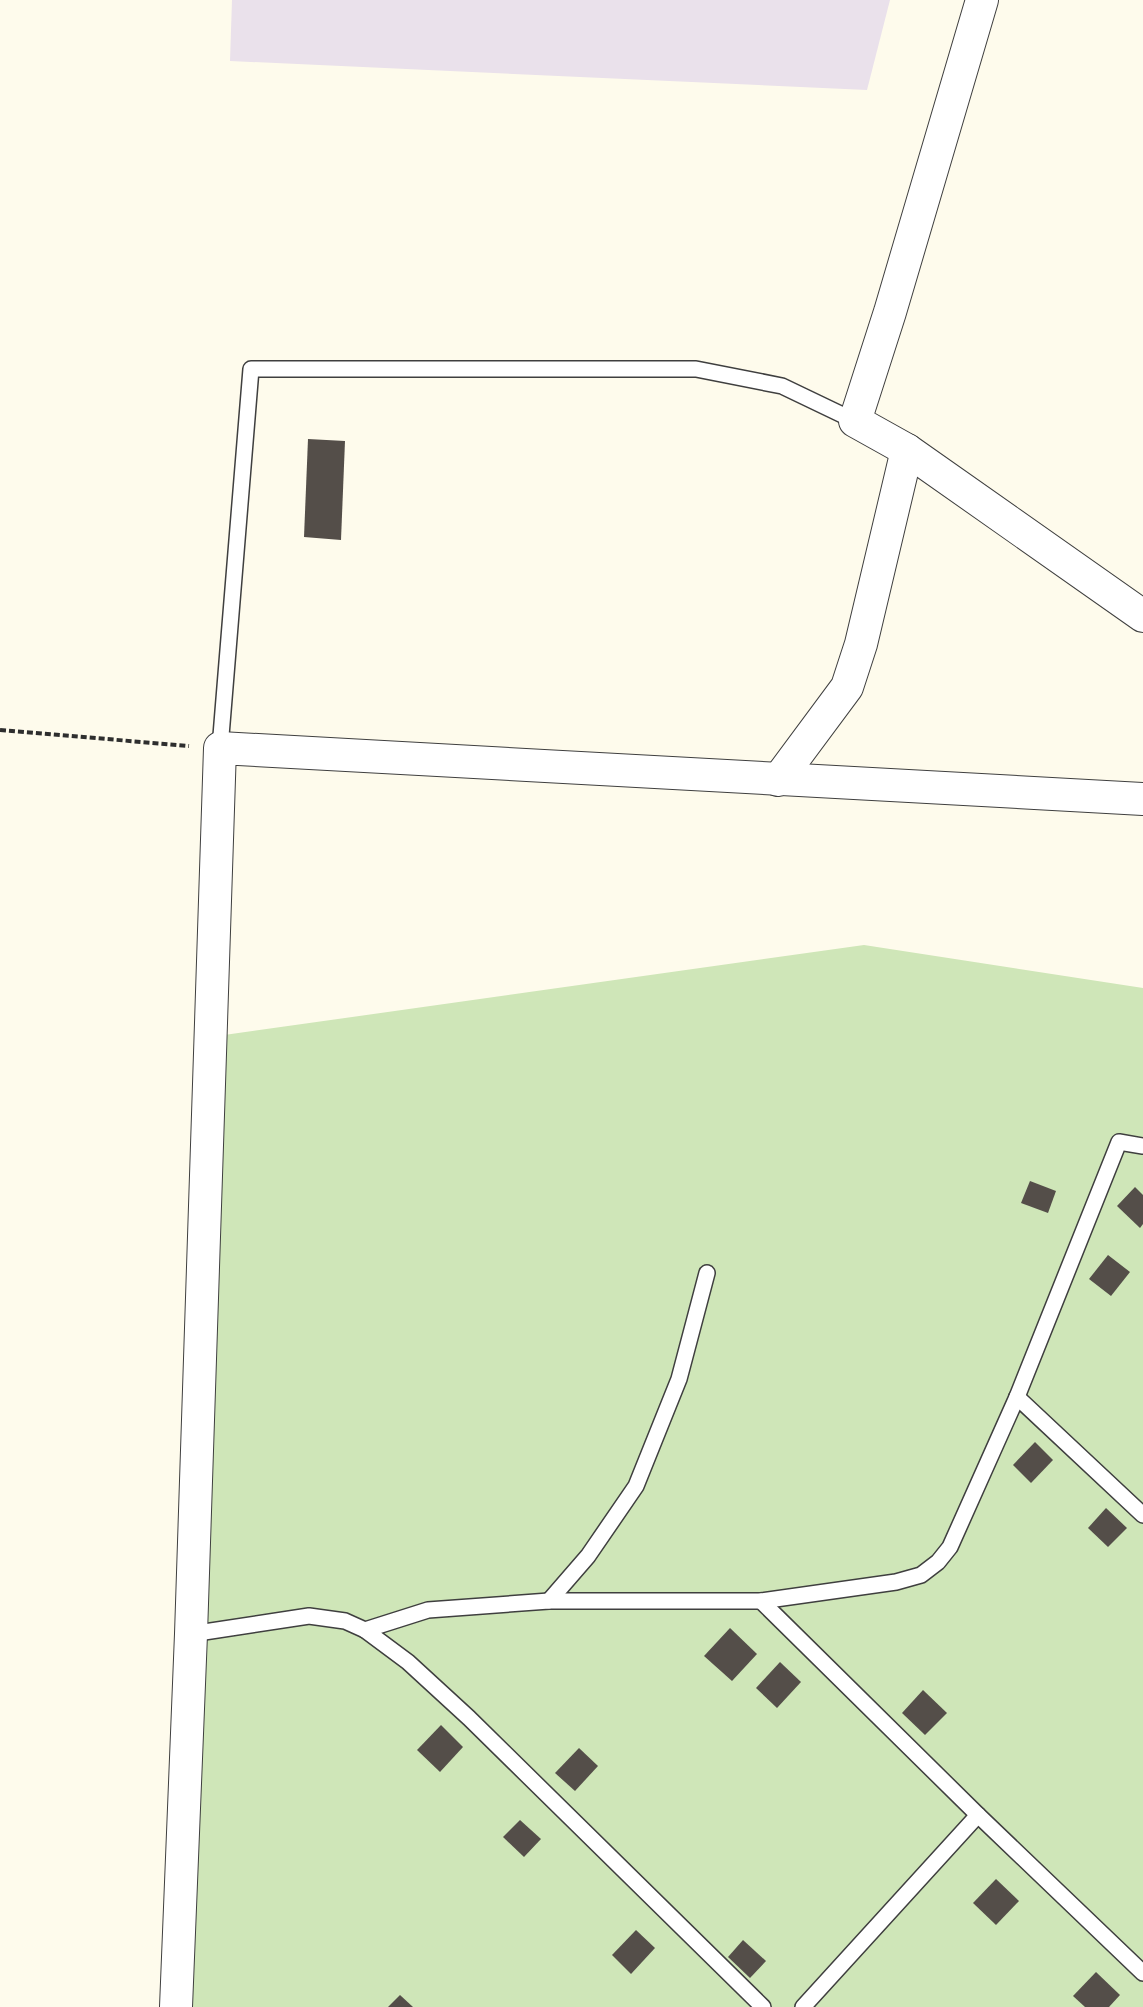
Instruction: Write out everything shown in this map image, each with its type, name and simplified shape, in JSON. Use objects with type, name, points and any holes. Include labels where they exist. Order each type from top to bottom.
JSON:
[{"type":"street","points":[[982,0],[890,312],[855,421],[907,450],[1143,616]]},
{"type":"street","points":[[778,780],[847,687],[861,644],[907,450]]},
{"type":"street","points":[[176,2007],[191,1634],[220,748],[1143,799]]},
{"type":"lane","points":[[220,748],[251,369],[696,369],[782,386],[855,421]]},
{"type":"lane","points":[[366,1630],[428,1610],[549,1602],[761,1601],[896,1582],[921,1575],[938,1562],[950,1547],[1017,1397],[1119,1142],[1143,1146]]},
{"type":"lane","points":[[549,1602],[588,1556],[636,1486],[679,1379],[707,1273]]},
{"type":"lane","points":[[1017,1397],[1143,1515]]},
{"type":"lane","points":[[761,1601],[978,1815],[1143,1972]]},
{"type":"lane","points":[[191,1634],[309,1616],[345,1621],[366,1630],[408,1662],[469,1718],[763,2007]]},
{"type":"lane","points":[[803,2007],[978,1815]]},
{"type":"path","points":[[0,730],[220,748]]},
{"type":"shaded area","points":[[232,0],[890,0],[867,90],[230,61]]},
{"type":"green space","points":[[864,945],[1143,988],[1143,2007],[176,2007],[210,1037]]},
{"type":"building","points":[[308,439],[345,441],[341,540],[304,537]]},
{"type":"building","points":[[1030,1181],[1056,1191],[1048,1213],[1021,1203]]},
{"type":"building","points":[[1135,1187],[1143,1195],[1143,1224],[1140,1228],[1117,1206]]},
{"type":"building","points":[[1108,1255],[1130,1272],[1111,1296],[1089,1279]]},
{"type":"building","points":[[1035,1442],[1053,1460],[1031,1483],[1013,1465]]},
{"type":"building","points":[[1106,1508],[1127,1528],[1108,1547],[1088,1528]]},
{"type":"building","points":[[730,1628],[757,1654],[732,1681],[704,1656]]},
{"type":"building","points":[[780,1662],[801,1682],[777,1708],[756,1688]]},
{"type":"building","points":[[923,1690],[947,1713],[925,1735],[902,1713]]},
{"type":"building","points":[[441,1725],[463,1747],[440,1772],[417,1750]]},
{"type":"building","points":[[579,1748],[598,1766],[575,1791],[555,1773]]},
{"type":"building","points":[[520,1820],[541,1839],[524,1857],[503,1837]]},
{"type":"building","points":[[996,1879],[1019,1901],[996,1925],[973,1903]]},
{"type":"building","points":[[636,1930],[655,1948],[631,1974],[612,1955]]},
{"type":"building","points":[[743,1940],[766,1961],[750,1978],[728,1957]]},
{"type":"building","points":[[1096,1972],[1120,1995],[1109,2007],[1085,2007],[1073,1996]]},
{"type":"building","points":[[400,1995],[413,2007],[388,2007]]}]
